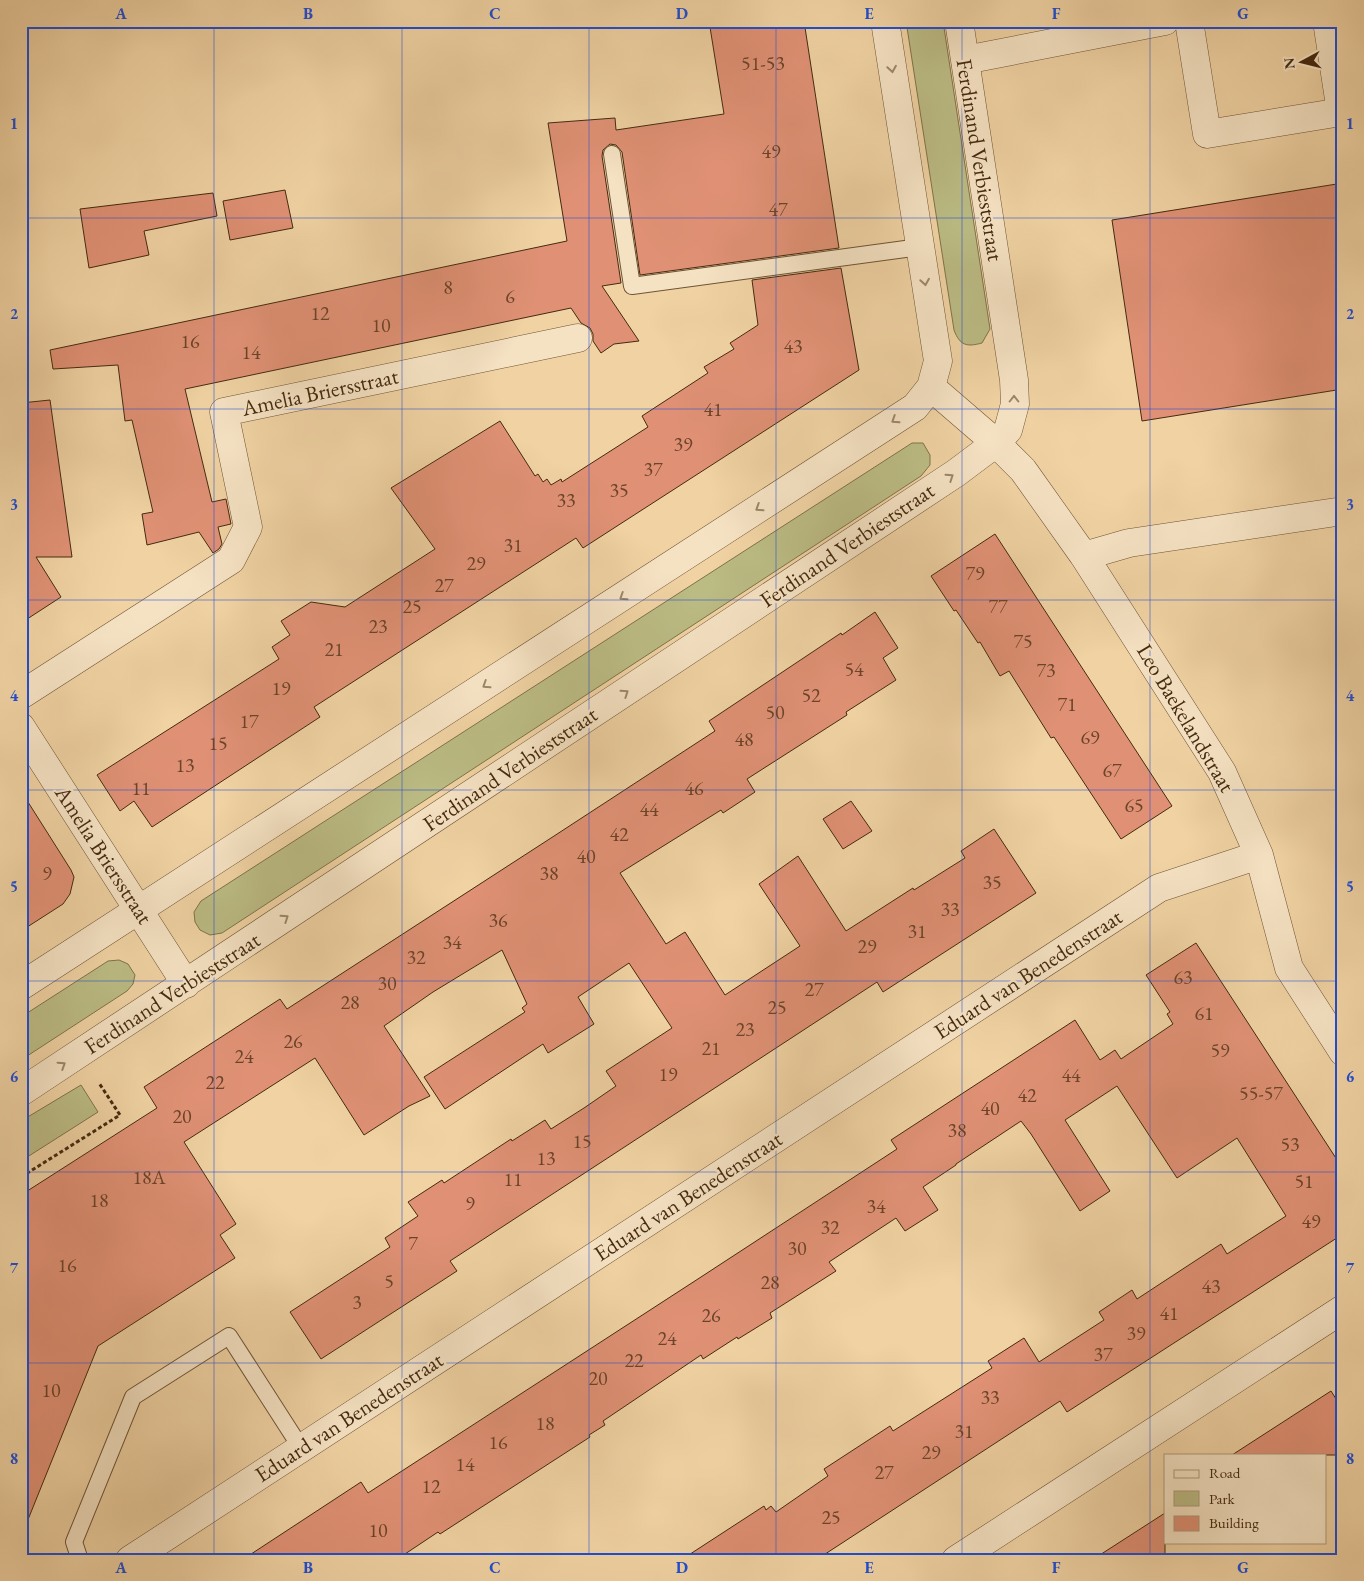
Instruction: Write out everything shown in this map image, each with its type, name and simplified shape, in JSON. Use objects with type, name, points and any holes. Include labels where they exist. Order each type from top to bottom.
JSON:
[{"type":"street","points":[[21,986],[914,407],[931,387],[938,361],[884,21]]},
{"type":"street","name":"Ferdinand Verbieststraat","points":[[21,1092],[956,473],[996,443],[1008,430],[1015,404],[1014,380],[959,21]]},
{"type":"street","points":[[965,60],[1165,21]]},
{"type":"street","points":[[1189,21],[1207,134],[1341,112],[1327,21]]},
{"type":"street","name":"Amelia Briersstraat","points":[[21,695],[231,560],[248,527],[224,412],[578,338]]},
{"type":"street","points":[[931,387],[996,443]]},
{"type":"street","name":"Leo Baekelandstraat","points":[[996,443],[1022,470],[1084,556],[1222,772],[1259,855],[1289,968],[1343,1052]]},
{"type":"street","points":[[1084,556],[1129,543],[1343,512]]},
{"type":"street","name":"Amelia Briersstraat","points":[[21,727],[186,984]]},
{"type":"street","name":"Eduard van Benedenstraat","points":[[130,1560],[1159,888],[1259,855]]},
{"type":"street","points":[[956,1560],[1343,1309]]},
{"type":"lane","points":[[612,154],[632,286],[920,247]]},
{"type":"lane","points":[[80,1560],[74,1542],[134,1397],[229,1336],[301,1448]]},
{"type":"path","points":[[21,1177],[120,1115],[79,1054]]},
{"type":"green space","points":[[906,21],[943,21],[990,329],[982,343],[965,344],[959,339],[954,330]]},
{"type":"green space","points":[[912,443],[923,443],[930,455],[930,465],[921,476],[222,933],[210,935],[200,930],[195,922],[194,912],[201,901]]},
{"type":"green space","points":[[119,960],[128,964],[135,975],[133,984],[127,991],[21,1060],[21,1017],[108,961]]},
{"type":"green space","points":[[81,1085],[98,1112],[21,1161],[21,1121]]},
{"type":"building","points":[[709,21],[804,21],[839,248],[640,275],[622,152],[616,145],[610,144],[603,150],[602,156],[621,283],[602,286],[639,341],[614,344],[601,353],[593,341],[593,334],[590,328],[581,323],[571,308],[185,389],[212,502],[226,499],[231,524],[218,527],[222,544],[213,553],[199,532],[147,545],[142,514],[153,512],[132,420],[125,421],[118,365],[53,369],[50,350],[567,241],[548,123],[615,118],[616,130],[724,114]]},
{"type":"building","points":[[1343,183],[1343,389],[1142,421],[1112,220]]},
{"type":"building","points":[[285,190],[293,228],[230,240],[223,201]]},
{"type":"building","points":[[213,193],[217,216],[144,231],[149,255],[89,268],[80,209]]},
{"type":"building","points":[[841,268],[859,370],[583,548],[576,538],[314,707],[320,717],[152,827],[134,801],[120,811],[97,775],[279,659],[272,647],[290,635],[281,621],[311,602],[345,607],[435,549],[391,488],[500,421],[535,476],[538,474],[543,482],[547,479],[551,485],[561,479],[562,482],[648,427],[642,416],[708,373],[704,367],[734,349],[730,343],[758,325],[752,280]]},
{"type":"building","points":[[50,400],[72,557],[36,557],[61,597],[21,623],[21,403]]},
{"type":"building","points":[[995,534],[1172,806],[1121,839],[1054,737],[1051,738],[1009,671],[1000,676],[980,642],[978,643],[956,610],[954,611],[931,576]]},
{"type":"building","points":[[875,612],[898,648],[883,658],[896,680],[846,712],[847,715],[747,779],[755,792],[723,813],[721,810],[620,873],[666,944],[685,932],[725,995],[800,946],[759,884],[798,856],[846,931],[913,888],[914,890],[965,858],[961,851],[994,829],[1036,893],[883,992],[877,982],[450,1261],[457,1271],[321,1359],[290,1312],[390,1247],[385,1238],[418,1216],[408,1202],[442,1180],[444,1183],[511,1139],[512,1141],[545,1120],[551,1129],[584,1108],[616,1086],[606,1071],[672,1028],[629,963],[578,997],[594,1024],[548,1053],[543,1044],[445,1109],[424,1077],[525,1012],[522,1008],[527,1004],[502,950],[433,992],[384,1026],[430,1096],[409,1106],[364,1135],[315,1058],[184,1142],[236,1224],[220,1235],[235,1258],[98,1346],[23,1532],[21,1532],[21,1195],[157,1108],[144,1087],[280,999],[287,1009],[551,838],[715,731],[709,721]]},
{"type":"building","points":[[21,791],[74,877],[70,894],[63,904],[21,931]]},
{"type":"building","points":[[851,801],[872,831],[843,849],[823,819]]},
{"type":"building","points":[[1196,943],[1343,1169],[1343,1234],[1067,1412],[1060,1401],[816,1560],[681,1560],[764,1506],[766,1510],[771,1506],[776,1512],[828,1476],[824,1469],[890,1426],[893,1431],[992,1368],[988,1361],[1024,1338],[1039,1362],[1104,1320],[1099,1312],[1132,1290],[1137,1299],[1221,1244],[1227,1254],[1286,1216],[1237,1138],[1177,1178],[1117,1086],[1065,1120],[1110,1191],[1080,1211],[1021,1121],[923,1187],[938,1210],[905,1231],[896,1218],[829,1262],[836,1271],[770,1313],[772,1318],[738,1339],[737,1337],[703,1359],[701,1355],[603,1421],[605,1425],[589,1435],[590,1437],[440,1534],[438,1532],[396,1560],[242,1560],[361,1482],[368,1493],[897,1149],[891,1140],[1075,1020],[1100,1060],[1115,1050],[1121,1059],[1173,1024],[1167,1014],[1170,1012],[1146,975]]},
{"type":"building","points":[[1331,1391],[1343,1410],[1343,1455],[1234,1454]]},
{"type":"building","points":[[1164,1514],[1165,1560],[1092,1560]]}]
